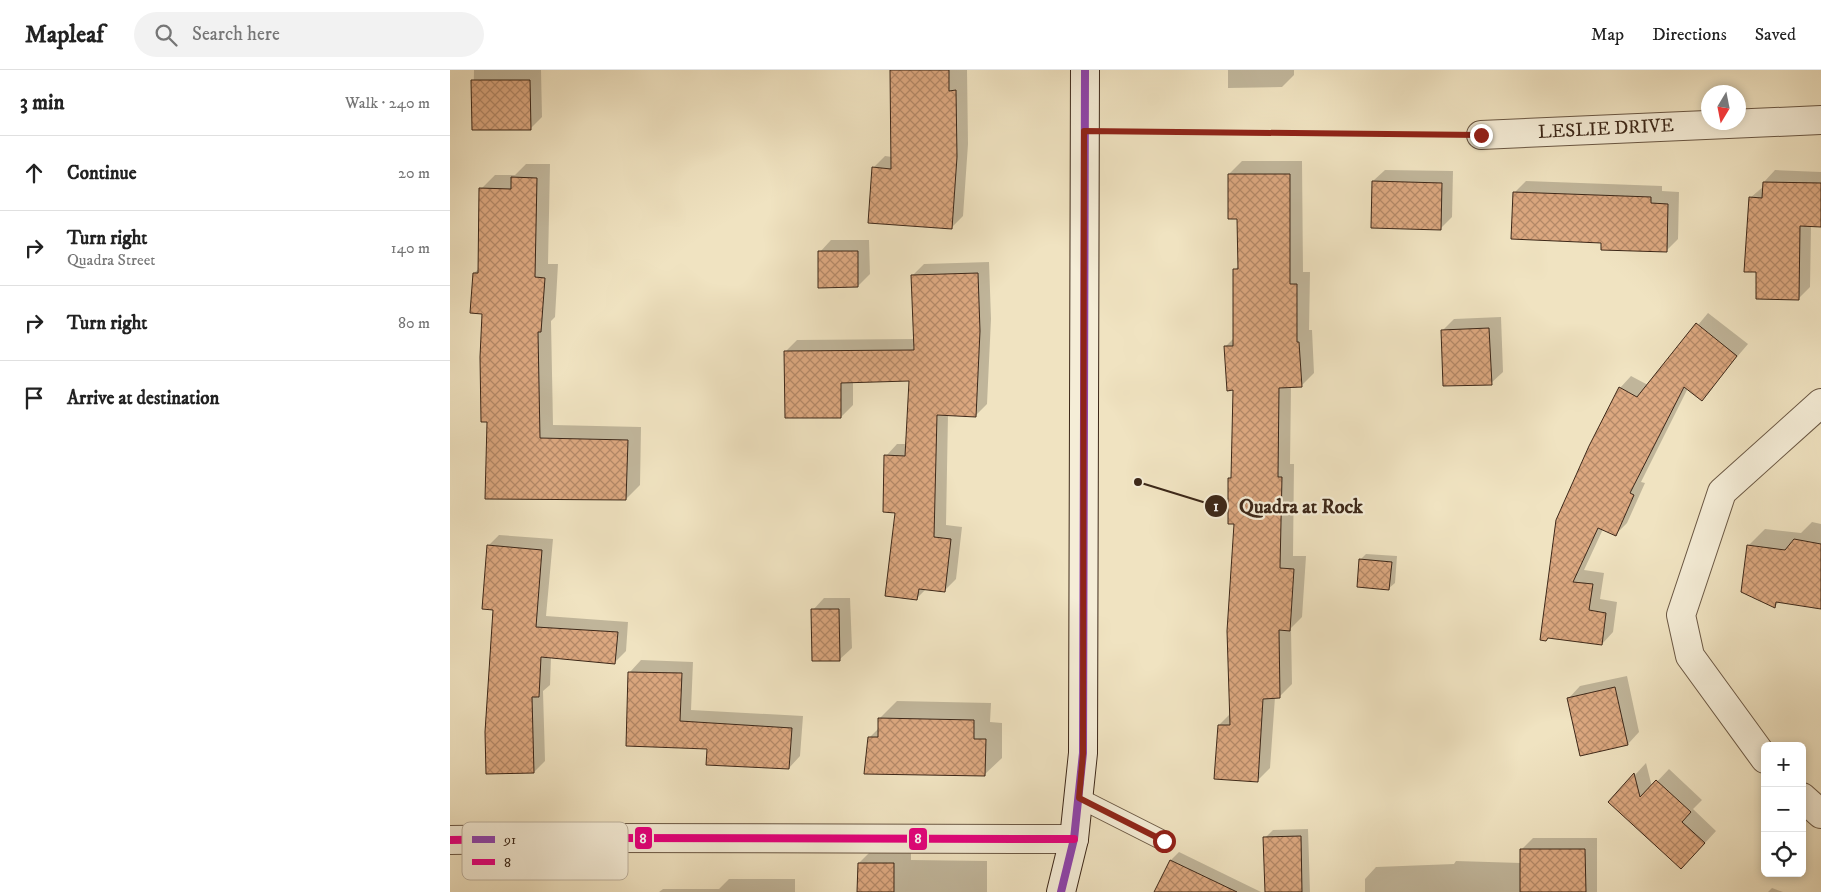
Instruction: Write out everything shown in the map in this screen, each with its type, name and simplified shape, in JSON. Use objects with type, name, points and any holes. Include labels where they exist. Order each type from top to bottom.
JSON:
[{"type":"street","points":[[1061,892],[1074,840],[1083,744],[1085,70]]},
{"type":"street","name":"LESLIE DRIVE","points":[[1481,135],[1821,120]]},
{"type":"street","points":[[1761,754],[1690,656],[1681,616],[1722,492],[1821,403]]},
{"type":"street","points":[[1806,801],[1821,814]]},
{"type":"street","points":[[628,838],[1074,840]]},
{"type":"lane","points":[[1079,798],[1164,841]]},
{"type":"path","points":[[1084,131],[1481,135]]},
{"type":"building","points":[[890,70],[949,70],[949,91],[956,90],[957,157],[952,229],[868,223],[872,167],[891,169]]},
{"type":"building","points":[[471,80],[530,80],[531,130],[472,130]]},
{"type":"building","points":[[1228,174],[1290,174],[1290,284],[1297,284],[1297,342],[1299,342],[1302,387],[1279,388],[1278,477],[1282,477],[1280,568],[1294,569],[1290,631],[1279,630],[1280,698],[1263,699],[1258,782],[1214,779],[1218,725],[1230,725],[1227,631],[1234,524],[1228,524],[1228,478],[1231,478],[1233,390],[1227,391],[1224,346],[1233,346],[1233,269],[1238,269],[1237,219],[1228,219]]},
{"type":"building","points":[[511,177],[537,178],[535,277],[545,278],[541,332],[538,332],[540,438],[628,440],[626,500],[485,499],[487,422],[481,422],[480,357],[482,314],[470,313],[473,273],[478,273],[479,188],[511,189]]},
{"type":"building","points":[[1372,181],[1442,183],[1441,230],[1371,228]]},
{"type":"building","points":[[1763,182],[1821,183],[1821,227],[1800,226],[1799,300],[1756,299],[1756,272],[1744,272],[1749,197],[1762,198]]},
{"type":"building","points":[[1513,192],[1651,197],[1651,203],[1668,204],[1667,252],[1601,250],[1601,243],[1511,239]]},
{"type":"building","points":[[818,251],[858,251],[858,287],[818,288]]},
{"type":"building","points":[[978,273],[980,331],[976,417],[937,415],[934,537],[951,539],[945,592],[919,589],[917,600],[885,596],[895,513],[883,512],[884,455],[905,456],[909,381],[841,383],[841,418],[785,418],[784,351],[914,350],[911,275]]},
{"type":"building","points":[[1696,323],[1737,356],[1702,401],[1684,387],[1630,493],[1634,495],[1616,536],[1598,528],[1573,582],[1593,584],[1589,610],[1606,613],[1602,645],[1548,638],[1546,641],[1540,640],[1556,520],[1589,446],[1619,387],[1637,397]]},
{"type":"building","points":[[1489,328],[1492,385],[1443,386],[1441,330]]},
{"type":"building","points":[[1794,539],[1821,544],[1821,609],[1776,602],[1775,608],[1741,592],[1747,545],[1785,550]]},
{"type":"building","points":[[487,545],[542,550],[536,627],[618,632],[615,664],[541,657],[539,697],[532,697],[534,773],[486,774],[485,732],[493,610],[482,609]]},
{"type":"building","points":[[1359,559],[1392,562],[1389,590],[1357,587]]},
{"type":"building","points":[[811,609],[839,609],[840,661],[812,661]]},
{"type":"building","points":[[628,672],[682,673],[680,721],[792,728],[789,769],[706,765],[707,749],[626,746]]},
{"type":"building","points":[[1615,687],[1628,745],[1580,756],[1567,698]]},
{"type":"building","points":[[878,718],[974,720],[974,739],[986,739],[985,776],[864,774],[868,737],[878,737]]},
{"type":"building","points":[[1634,773],[1640,797],[1656,780],[1691,812],[1682,822],[1705,843],[1681,869],[1608,802]]},
{"type":"building","points":[[1301,836],[1302,892],[1265,892],[1263,837]]},
{"type":"building","points":[[1520,849],[1585,849],[1586,892],[1520,892]]},
{"type":"building","points":[[1170,860],[1237,892],[1154,892]]},
{"type":"building","points":[[858,863],[894,863],[894,892],[857,892]]},
{"type":"transit line","name":"91","points":[[1061,892],[1074,839],[1083,753],[1085,70]]},
{"type":"transit line","name":"8","points":[[628,838],[1074,839]]},
{"type":"transit line","name":"8","points":[[450,840],[462,840]]},
{"type":"place","name":"Quadra at Rock","points":[[1138,482]]},
{"type":"route","points":[[1164,841],[1079,798],[1083,754],[1084,131],[1481,135]]}]
